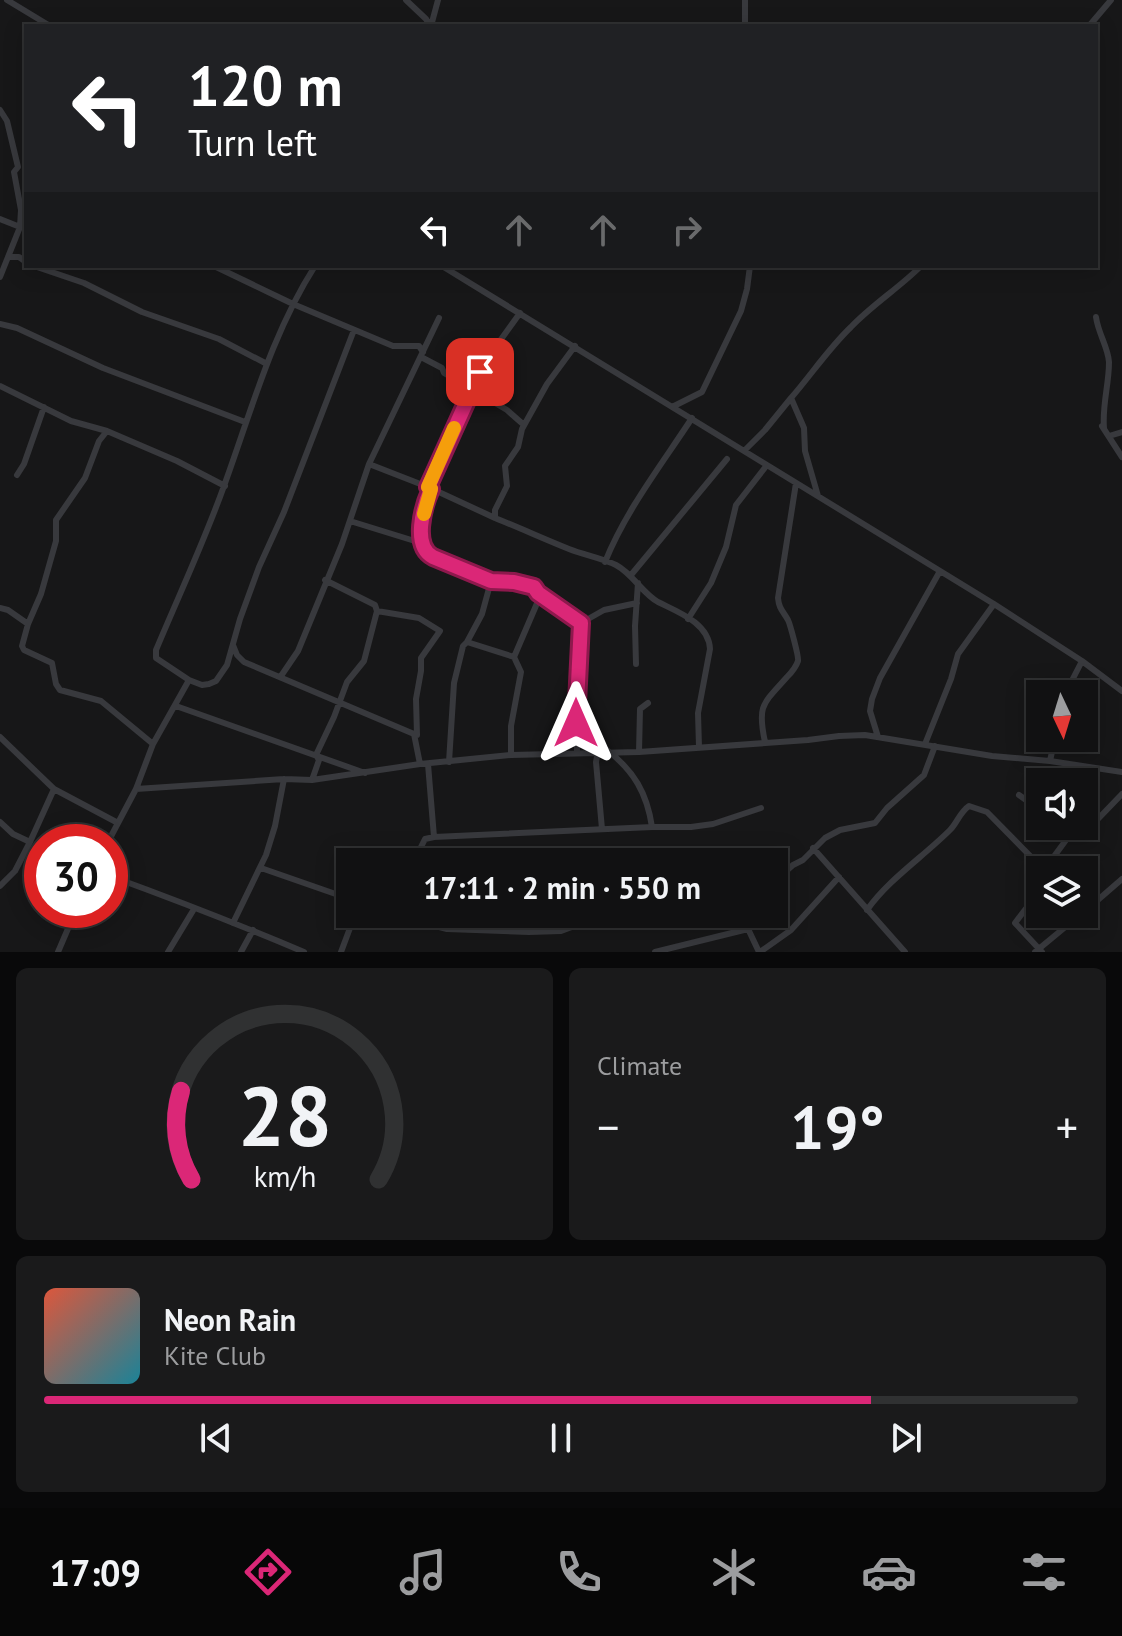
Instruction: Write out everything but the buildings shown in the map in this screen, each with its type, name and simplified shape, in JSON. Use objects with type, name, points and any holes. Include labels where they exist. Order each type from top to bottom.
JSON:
[{"type":"street","points":[[7,0],[47,24]]},
{"type":"street","points":[[406,0],[428,24]]},
{"type":"street","points":[[431,24],[438,0]]},
{"type":"street","points":[[745,0],[745,24]]},
{"type":"street","points":[[1091,24],[1111,0]]},
{"type":"street","points":[[0,110],[7,121],[18,167],[14,172],[21,210],[20,227]]},
{"type":"street","points":[[0,277],[24,217]]},
{"type":"street","points":[[0,219],[20,227]]},
{"type":"street","points":[[8,257],[24,261]]},
{"type":"street","points":[[40,268],[84,283],[142,312],[219,339],[267,364]]},
{"type":"street","points":[[218,268],[393,346],[419,346],[422,354],[442,368],[444,373],[507,410],[524,425]]},
{"type":"street","points":[[314,268],[293,304],[267,364],[204,542],[156,650],[156,658],[161,663],[189,680],[209,684],[216,681],[227,665],[259,567],[354,330]]},
{"type":"street","points":[[445,268],[994,604],[1122,691]]},
{"type":"street","points":[[674,406],[702,392],[741,311],[750,268]]},
{"type":"street","points":[[745,450],[848,329],[884,296],[900,288],[919,268]]},
{"type":"street","points":[[520,313],[494,348],[472,390],[430,488],[421,536],[425,553],[491,581],[534,587],[581,623]]},
{"type":"street","points":[[1096,317],[1097,330],[1109,358],[1102,426],[1122,457]]},
{"type":"street","points":[[281,676],[298,651],[350,521],[369,464],[439,318]]},
{"type":"street","points":[[0,324],[17,328],[103,368],[245,422]]},
{"type":"street","points":[[495,518],[495,510],[507,486],[505,466],[518,447],[524,425],[547,384],[575,346]]},
{"type":"street","points":[[0,386],[71,421],[107,431],[177,461],[225,486]]},
{"type":"street","points":[[791,398],[804,428],[805,451],[818,496]]},
{"type":"street","points":[[17,475],[24,464],[44,407]]},
{"type":"street","points":[[605,562],[626,517],[692,418]]},
{"type":"street","points":[[107,431],[99,441],[85,478],[56,520],[56,541],[41,594],[22,639],[23,648],[52,663],[57,687],[72,695],[101,701],[153,744]]},
{"type":"street","points":[[1109,436],[1122,432]]},
{"type":"street","points":[[631,575],[727,459]]},
{"type":"street","points":[[369,464],[568,549],[616,565],[631,575],[656,601],[675,609],[704,630],[710,639],[698,713],[699,747]]},
{"type":"street","points":[[688,619],[711,583],[726,547],[736,505],[767,465]]},
{"type":"street","points":[[765,742],[760,712],[766,700],[798,662],[789,621],[779,609],[778,598],[796,483]]},
{"type":"street","points":[[350,521],[423,546]]},
{"type":"street","points":[[878,737],[870,711],[872,699],[880,678],[940,571]]},
{"type":"street","points":[[316,755],[353,672],[364,661],[377,611],[375,605],[325,580]]},
{"type":"street","points":[[449,762],[454,683],[460,654],[482,614],[491,581]]},
{"type":"street","points":[[636,664],[638,583]]},
{"type":"street","points":[[514,657],[538,601],[538,593]]},
{"type":"street","points":[[581,623],[604,610],[637,603]]},
{"type":"street","points":[[925,744],[958,654],[994,604]]},
{"type":"street","points":[[0,608],[28,624]]},
{"type":"street","points":[[377,611],[419,618],[440,631],[421,658],[416,699],[417,739],[424,764],[434,837]]},
{"type":"street","points":[[577,752],[576,694],[581,623]]},
{"type":"street","points":[[467,642],[514,657],[521,672],[511,726],[511,755]]},
{"type":"street","points":[[233,645],[244,662],[408,730],[417,739]]},
{"type":"street","points":[[1072,680],[1082,661]]},
{"type":"street","points":[[227,665],[244,662]]},
{"type":"street","points":[[0,737],[54,789],[118,823],[136,789],[153,744],[189,680]]},
{"type":"street","points":[[639,752],[640,709],[648,703]]},
{"type":"street","points":[[176,706],[367,773]]},
{"type":"street","points":[[136,789],[284,779],[312,780],[511,755],[607,750],[639,752],[839,736],[878,737],[992,756],[1122,772]]},
{"type":"street","points":[[788,869],[840,830],[875,823],[924,775],[935,746]]},
{"type":"street","points":[[607,750],[625,764],[646,796],[652,827]]},
{"type":"street","points":[[598,751],[596,762],[602,829]]},
{"type":"street","points":[[1050,761],[1052,752]]},
{"type":"street","points":[[312,780],[319,760],[316,755]]},
{"type":"street","points":[[233,923],[261,868],[275,826],[284,779]]},
{"type":"street","points":[[38,824],[54,789]]},
{"type":"street","points":[[1098,819],[1122,794]]},
{"type":"street","points":[[1019,795],[1026,800]]},
{"type":"street","points":[[867,910],[881,892],[954,826],[969,806],[987,812],[1030,856]]},
{"type":"street","points":[[421,848],[425,839],[434,837],[691,827],[713,824],[761,808]]},
{"type":"street","points":[[0,822],[24,839]]},
{"type":"street","points":[[813,848],[905,952]]},
{"type":"street","points":[[0,886],[15,871],[24,854]]},
{"type":"street","points":[[261,868],[336,895]]},
{"type":"street","points":[[655,952],[748,929],[760,952],[791,930],[839,877]]},
{"type":"street","points":[[1098,900],[1122,879]]},
{"type":"street","points":[[128,883],[215,914],[304,952]]},
{"type":"street","points":[[168,952],[194,909]]},
{"type":"street","points":[[1026,909],[1015,923],[1039,951],[1066,928]]},
{"type":"street","points":[[58,952],[68,928]]},
{"type":"street","points":[[341,952],[350,928]]},
{"type":"street","points":[[445,928],[529,932],[565,929]]},
{"type":"street","points":[[241,952],[253,930]]},
{"type":"slow traffic","points":[[424,514],[431,489],[428,487],[454,428]]},
{"type":"route","points":[[480,372],[428,487],[431,489],[421,536],[423,546],[425,553],[491,581],[534,587],[581,623],[576,723]]}]
